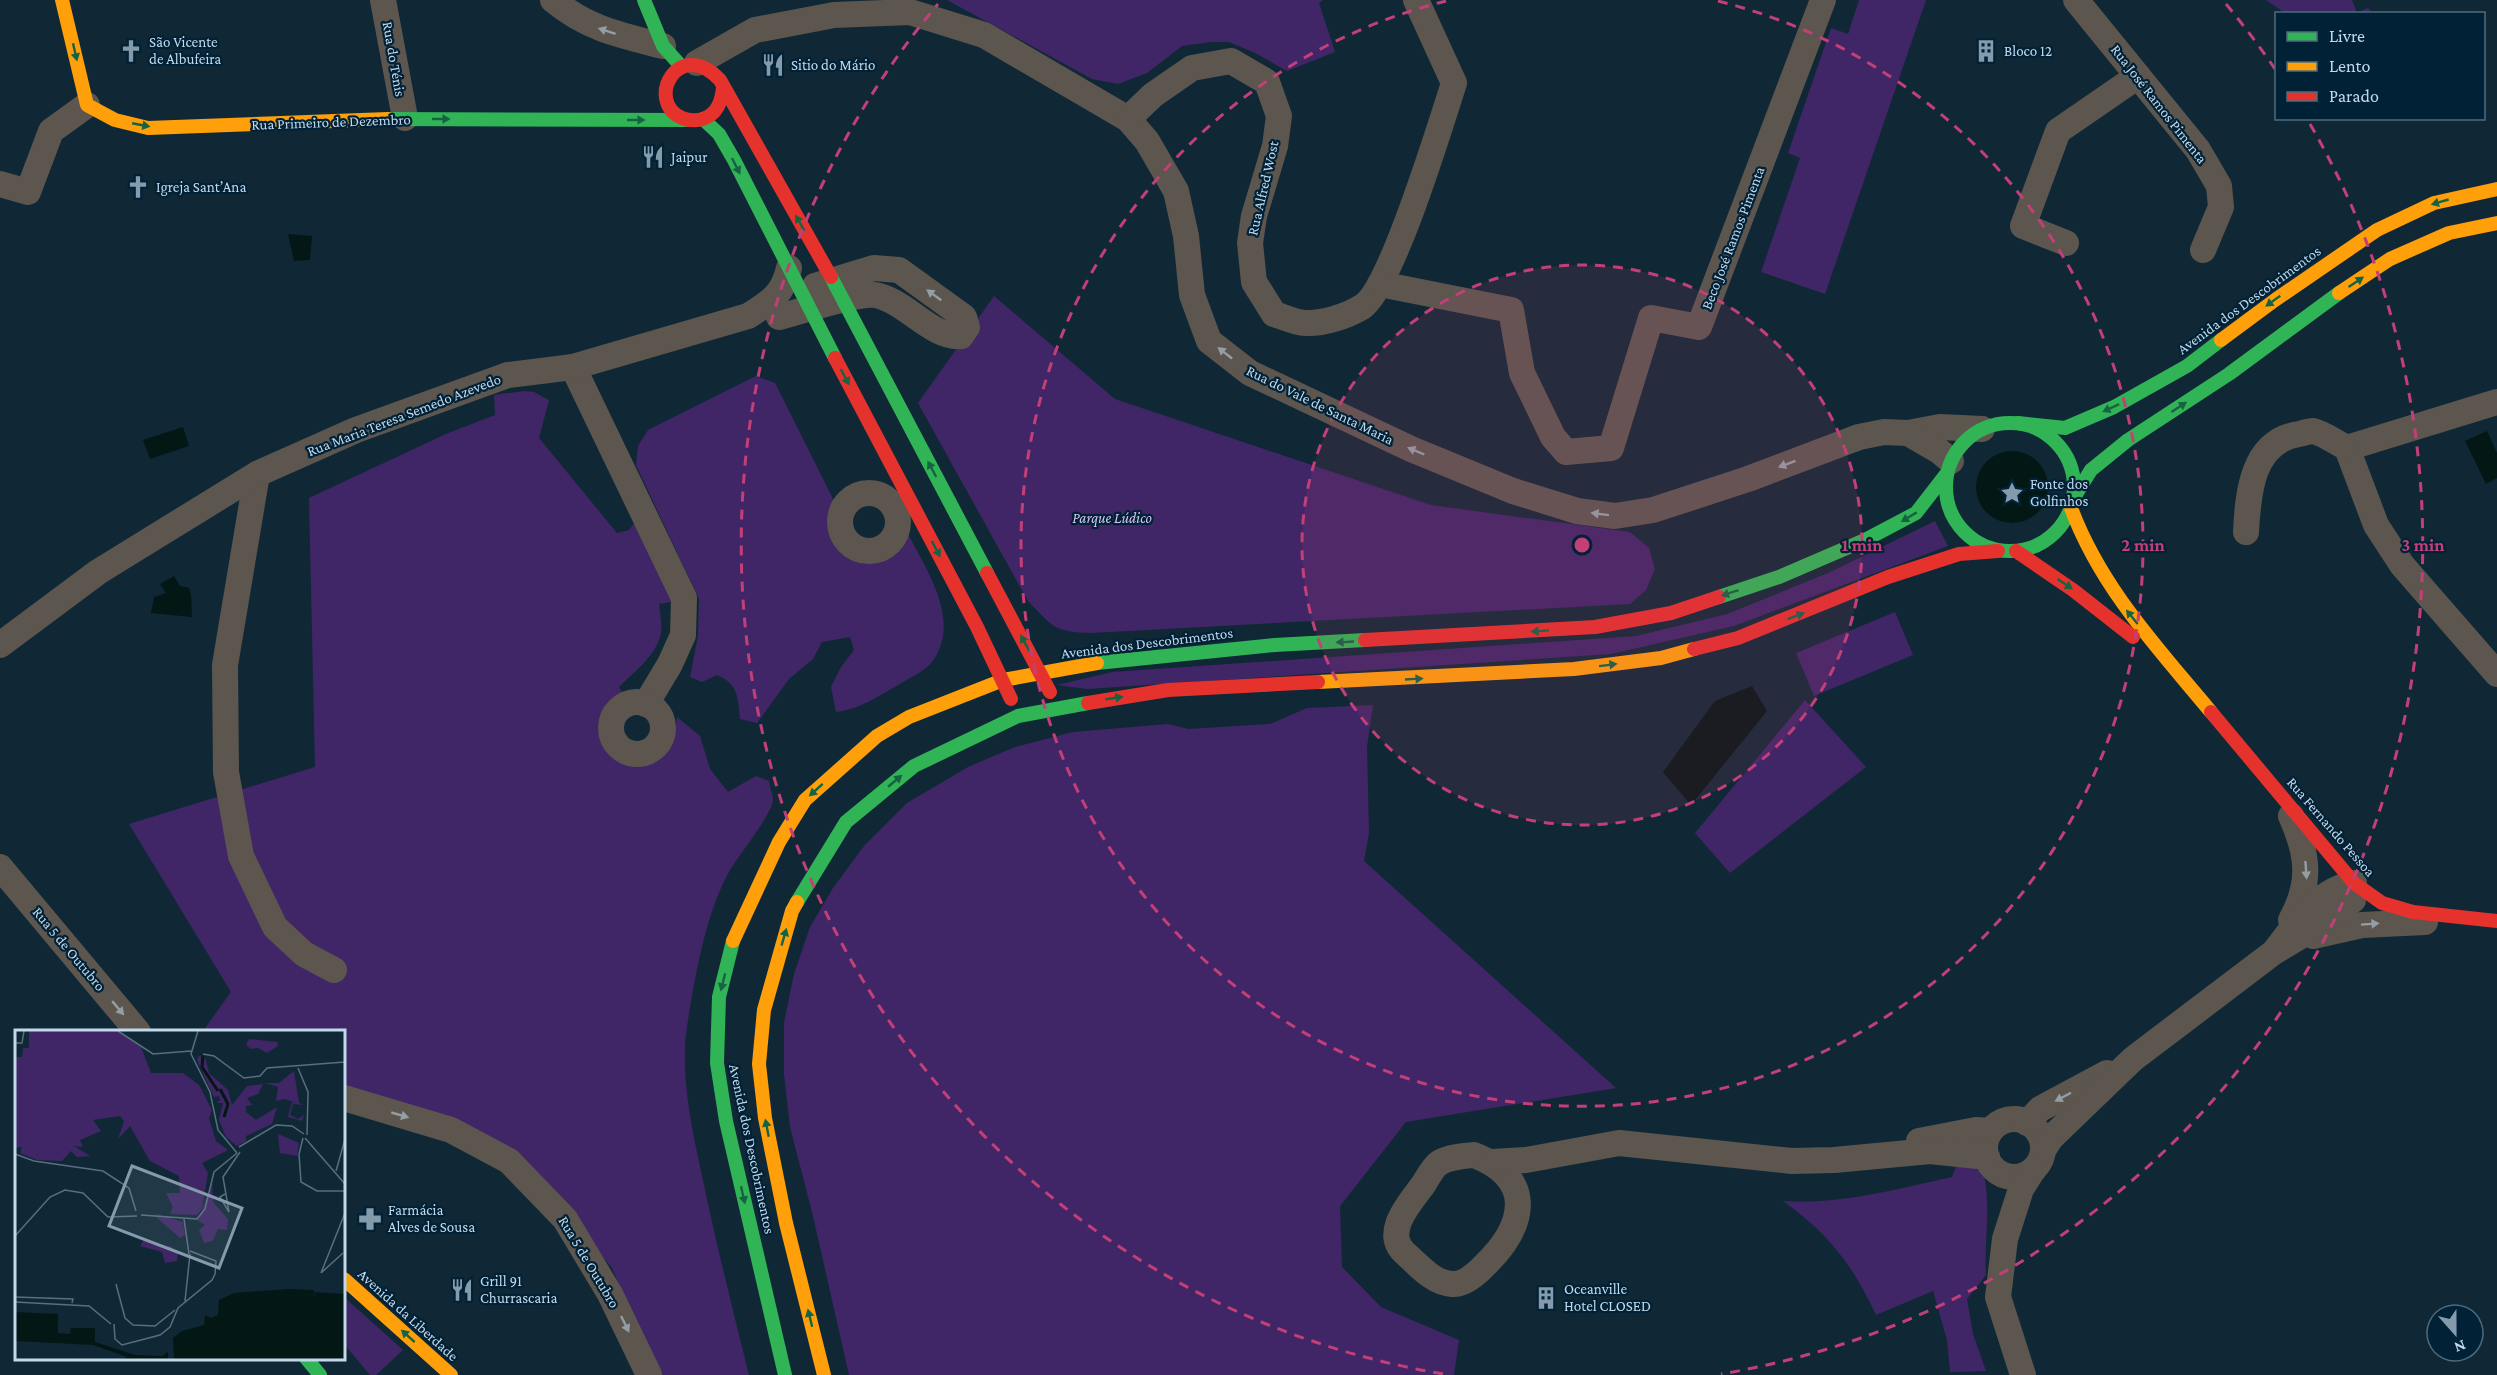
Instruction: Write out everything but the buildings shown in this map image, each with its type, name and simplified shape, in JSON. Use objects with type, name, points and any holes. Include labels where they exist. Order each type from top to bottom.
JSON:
[{"type":"main road","points":[[644,0],[663,46],[689,65],[711,68],[720,80],[846,288],[1057,708]]},
{"type":"main road","points":[[67,5],[87,105]]},
{"type":"main road","points":[[689,65],[669,77],[665,93],[670,108],[675,114],[697,120],[722,139],[828,346],[977,627],[1018,716]]},
{"type":"main road","points":[[697,120],[715,112],[720,105],[723,87]]},
{"type":"main road","name":"Rua Primeiro de Dezembro","points":[[87,105],[115,120],[147,128],[405,118],[697,120]]},
{"type":"main road","name":"Avenida dos Descobrimentos","points":[[2018,423],[2065,428],[2114,407],[2187,366],[2276,300],[2377,230],[2434,203],[2497,189]]},
{"type":"main road","points":[[2184,678],[2122,605],[2102,576],[2078,528],[2072,503],[2074,478],[2068,458],[2055,441],[2038,429],[2018,423],[2000,423],[1982,429],[1958,448],[1949,467],[1945,490],[1948,507],[1956,523],[1974,540],[1998,550],[2016,551],[2034,547],[2050,538],[2062,524],[2072,503],[2091,470],[2128,440],[2229,374],[2390,259],[2449,233],[2497,223]]},
{"type":"main road","name":"Avenida dos Descobrimentos","points":[[785,1375],[722,1098],[717,1063],[722,987],[734,936],[779,842],[805,800],[876,736],[909,717],[1003,680],[1100,662],[1275,645],[1595,627],[1671,613],[1779,577],[1865,540],[1916,513],[1949,467]]},
{"type":"main road","name":"Avenida dos Descobrimentos","points":[[824,1375],[786,1222],[765,1118],[759,1064],[764,1010],[792,911],[846,822],[914,766],[1018,716],[1168,690],[1574,669],[1661,658],[1738,638],[1888,577],[1959,554],[1998,550]]},
{"type":"main road","points":[[2016,551],[2073,590],[2184,678]]},
{"type":"main road","points":[[973,658],[977,627]]},
{"type":"main road","name":"Rua Fernando Pessoa","points":[[2184,678],[2354,883],[2382,903],[2413,912],[2496,921]]},
{"type":"main road","points":[[950,699],[961,683]]},
{"type":"main road","name":"Avenida da Liberdade","points":[[345,1280],[451,1375]]},
{"type":"main road","points":[[307,1360],[320,1375]]},
{"type":"street","name":"Rua do Ténis","points":[[383,0],[405,118]]},
{"type":"street","points":[[553,0],[567,12],[601,30],[663,46]]},
{"type":"street","name":"Rua Alfred Wost","points":[[1128,119],[1153,95],[1192,68],[1231,61],[1267,82],[1279,116],[1275,146],[1254,216],[1250,243],[1254,282],[1274,314],[1305,323],[1337,318],[1364,306],[1380,284],[1402,234],[1455,83],[1416,0]]},
{"type":"street","name":"Beco José Ramos Pimenta","points":[[1380,284],[1511,310],[1522,373],[1553,437],[1566,452],[1611,448],[1651,318],[1699,327],[1823,0]]},
{"type":"street","name":"Rua José Ramos Pimenta","points":[[2076,0],[2198,150],[2219,186],[2221,207],[2203,250]]},
{"type":"street","name":"Rua do Vale de Santa Maria","points":[[689,65],[755,30],[896,6],[984,35],[1128,119],[1147,141],[1176,191],[1186,236],[1192,295],[1209,341],[1250,373],[1411,449],[1513,491],[1577,511],[1615,516],[1653,510],[1685,501],[1842,443],[1884,432],[1908,433],[1940,427],[1982,429]]},
{"type":"street","points":[[2066,243],[2023,226],[2058,131],[2139,76]]},
{"type":"street","points":[[0,183],[28,192],[51,131],[87,105]]},
{"type":"street","points":[[775,309],[789,268]]},
{"type":"street","points":[[775,309],[846,288]]},
{"type":"street","points":[[775,309],[805,327],[828,346]]},
{"type":"street","name":"Rua Maria Teresa Semedo Azevedo","points":[[2,638],[98,572],[257,474],[356,430],[508,375],[573,367],[775,309]]},
{"type":"street","points":[[573,367],[684,598],[683,635],[670,664],[646,704]]},
{"type":"street","points":[[2347,448],[2497,402]]},
{"type":"street","points":[[2246,532],[2247,507],[2259,458],[2272,444],[2290,435],[2314,431],[2347,448],[2376,525],[2402,565],[2497,674]]},
{"type":"street","points":[[1908,433],[1939,451],[1949,467]]},
{"type":"street","points":[[257,474],[225,665],[226,772],[241,856],[275,927],[304,954],[334,970]]},
{"type":"street","points":[[2274,952],[2295,913],[2307,878],[2302,841],[2282,796]]},
{"type":"street","name":"Rua 5 de Outubro","points":[[0,867],[136,1030]]},
{"type":"street","points":[[2005,1239],[2021,1189],[2051,1138],[2133,1059],[2274,952],[2326,920],[2353,900],[2354,883]]},
{"type":"street","points":[[2274,952],[2318,934],[2362,925],[2496,921]]},
{"type":"street","points":[[2027,1123],[2040,1109],[2133,1059]]},
{"type":"street","name":"Rua 5 de Outubro","points":[[345,1098],[451,1130],[509,1161],[565,1219],[610,1294],[649,1375]]},
{"type":"street","points":[[2023,1375],[1998,1296],[2005,1239],[2002,1185],[1985,1148],[1990,1131],[1996,1125],[2011,1119],[2027,1123],[2039,1134],[2038,1160]]},
{"type":"street","points":[[1792,1161],[1827,1152],[1907,1143],[1976,1130],[1990,1131]]},
{"type":"street","points":[[1492,1162],[1549,1156],[1619,1143],[1792,1161],[1834,1160],[1930,1151],[1989,1161],[1998,1172],[2016,1177],[2038,1160]]},
{"type":"street","points":[[1474,1155],[1492,1162],[1509,1176],[1518,1199],[1518,1217],[1511,1232],[1490,1260],[1472,1277],[1454,1285],[1438,1282],[1403,1253],[1395,1235],[1398,1220],[1438,1164],[1458,1157],[1474,1155]]},
{"type":"street","points":[[1518,1199],[1535,1170],[1549,1156]]},
{"type":"green space","points":[[947,0],[1323,0],[1319,3],[1335,52],[1287,71],[1229,42],[1182,46],[1147,73],[1118,84],[1092,79]]},
{"type":"green space","points":[[1859,0],[1926,0],[1825,294],[1761,272],[1800,158],[1788,153],[1831,28],[1848,34]]},
{"type":"green space","points":[[2266,0],[2352,0],[2357,12],[2284,12]]},
{"type":"green space","points":[[2368,8],[2372,12],[2359,12]]},
{"type":"green space","name":"Parque Lúdico","points":[[994,296],[1115,399],[1431,505],[1630,532],[1649,548],[1655,569],[1646,590],[1630,604],[1091,633],[1061,629],[1049,622],[1028,601],[918,403]]},
{"type":"green space","points":[[756,376],[775,383],[834,501],[830,526],[833,540],[840,551],[862,560],[875,560],[900,545],[908,534],[938,596],[943,613],[944,630],[940,646],[932,662],[925,669],[868,702],[836,712],[831,687],[841,667],[854,650],[850,637],[822,642],[813,659],[789,679],[757,723],[740,719],[736,692],[724,679],[717,675],[702,682],[690,677],[698,636],[699,599],[636,465],[638,446],[648,430]]},
{"type":"green space","points":[[524,391],[534,392],[549,400],[539,438],[617,533],[629,530],[635,522],[676,601],[659,604],[661,633],[659,641],[644,663],[619,687],[624,696],[602,727],[608,747],[617,756],[627,761],[647,760],[656,754],[671,737],[677,717],[700,736],[710,769],[728,792],[756,776],[769,781],[773,799],[771,806],[729,872],[713,907],[697,967],[685,1044],[686,1080],[694,1136],[749,1375],[659,1375],[612,1268],[528,1166],[345,1088],[345,1030],[204,1030],[231,992],[129,824],[315,767],[309,498],[446,434],[495,415],[494,395]]},
{"type":"green space","points":[[1935,521],[1948,546],[1734,626],[1611,654],[1087,689],[1057,685],[1112,672],[1636,636],[1727,614],[1828,573]]},
{"type":"green space","points":[[1895,612],[1913,655],[1814,696],[1796,653]]},
{"type":"green space","points":[[1805,700],[1866,767],[1730,873],[1695,833]]},
{"type":"green space","points":[[1373,705],[1367,747],[1369,833],[1364,861],[1616,1088],[1406,1122],[1340,1206],[1342,1267],[1381,1307],[1459,1340],[1454,1375],[849,1375],[790,1127],[784,1074],[784,1023],[794,974],[810,927],[833,888],[864,846],[907,803],[968,767],[1015,747],[1073,732],[1168,724],[1188,729],[1270,724],[1307,708]]},
{"type":"green space","points":[[1958,1161],[1968,1162],[1984,1175],[1986,1187],[1986,1275],[1967,1299],[1973,1334],[1986,1371],[1950,1372],[1947,1340],[1933,1291],[1876,1315],[1858,1281],[1838,1251],[1813,1225],[1783,1201],[1826,1201],[1889,1191],[1952,1177]]},
{"type":"green space","points":[[345,1298],[403,1350],[376,1375],[370,1375],[345,1345]]},
{"type":"shaded area","points":[[288,234],[312,236],[310,260],[294,261]]},
{"type":"shaded area","points":[[183,427],[189,446],[150,459],[143,440]]},
{"type":"shaded area","points":[[2487,431],[2497,453],[2497,478],[2486,484],[2465,441]]},
{"type":"shaded area","name":"Fonte dos Golfinhos","points":[[2012,451],[2032,457],[2042,467],[2048,487],[2042,507],[2032,517],[2012,523],[1992,517],[1982,507],[1976,487],[1982,467],[1992,457]]},
{"type":"shaded area","points":[[174,576],[180,586],[189,588],[192,617],[151,613],[154,597],[166,593],[160,584]]},
{"type":"shaded area","points":[[1752,686],[1767,711],[1691,805],[1663,772],[1715,701]]},
{"type":"traffic: fast","points":[[644,0],[663,46],[681,66]]},
{"type":"traffic: fast","points":[[388,119],[690,120]]},
{"type":"traffic: fast","points":[[703,119],[719,134],[734,160],[835,358]]},
{"type":"traffic: fast","points":[[831,277],[987,573]]},
{"type":"traffic: fast","points":[[2073,499],[2091,470],[2128,440],[2229,374],[2339,293]]},
{"type":"traffic: fast","points":[[2018,423],[2065,428],[2114,407],[2187,366],[2221,340]]},
{"type":"traffic: fast","points":[[2010,423],[2035,428],[2055,442],[2069,462],[2074,487],[2069,512],[2055,532],[2035,546],[2010,551],[1985,546],[1965,532],[1951,512],[1946,487],[1951,462],[1965,442],[1985,428],[2010,423]]},
{"type":"traffic: fast","points":[[1719,597],[1779,577],[1865,540],[1916,513],[1947,473]]},
{"type":"traffic: fast","points":[[1097,663],[1275,645],[1365,640]]},
{"type":"traffic: fast","points":[[797,902],[846,822],[914,766],[1018,716],[1088,703]]},
{"type":"traffic: fast","points":[[733,941],[719,997],[717,1063],[726,1121],[785,1375]]},
{"type":"traffic: fast","points":[[308,1360],[320,1375]]},
{"type":"traffic: slow","points":[[62,0],[87,105],[115,120],[148,128],[388,119]]},
{"type":"traffic: slow","points":[[2221,340],[2377,230],[2434,203],[2497,189]]},
{"type":"traffic: slow","points":[[2339,293],[2390,259],[2449,233],[2497,223]]},
{"type":"traffic: slow","points":[[2071,508],[2083,537],[2114,591],[2211,712]]},
{"type":"traffic: slow","points":[[1318,682],[1574,669],[1661,658],[1694,649]]},
{"type":"traffic: slow","points":[[733,941],[779,842],[805,800],[877,736],[909,717],[1003,680],[1097,663]]},
{"type":"traffic: slow","points":[[797,902],[792,911],[764,1010],[759,1064],[765,1118],[786,1223],[824,1375]]},
{"type":"traffic: slow","points":[[345,1280],[451,1375]]},
{"type":"traffic: jam","points":[[723,87],[716,109],[709,116],[700,120],[682,118],[671,110],[666,99],[671,76],[680,68],[691,65],[705,68],[720,80],[831,277]]},
{"type":"traffic: jam","points":[[835,358],[977,627],[1011,699]]},
{"type":"traffic: jam","points":[[1694,649],[1738,638],[1888,577],[1959,554],[1998,551]]},
{"type":"traffic: jam","points":[[2016,551],[2073,590],[2133,637]]},
{"type":"traffic: jam","points":[[987,573],[1050,692]]},
{"type":"traffic: jam","points":[[1365,640],[1595,627],[1671,613],[1719,597]]},
{"type":"traffic: jam","points":[[1088,703],[1168,690],[1318,682]]},
{"type":"traffic: jam","points":[[2211,712],[2354,883],[2382,903],[2413,912],[2497,921]]},
{"type":"place","name":"São Vicente de Albufeira","points":[[131,51]]},
{"type":"place","name":"Bloco 12","points":[[1986,51]]},
{"type":"place","name":"Sitio do Mário","points":[[773,65]]},
{"type":"place","name":"Jaipur","points":[[653,157]]},
{"type":"place","name":"Igreja Sant’Ana","points":[[138,187]]},
{"type":"place","name":"Fonte dos Golfinhos","points":[[2012,493]]},
{"type":"place","name":"Farmácia Alves de Sousa","points":[[370,1219]]},
{"type":"place","name":"Grill 91 Churrascaria","points":[[462,1290]]},
{"type":"place","name":"Oceanville Hotel CLOSED","points":[[1546,1298]]}]
